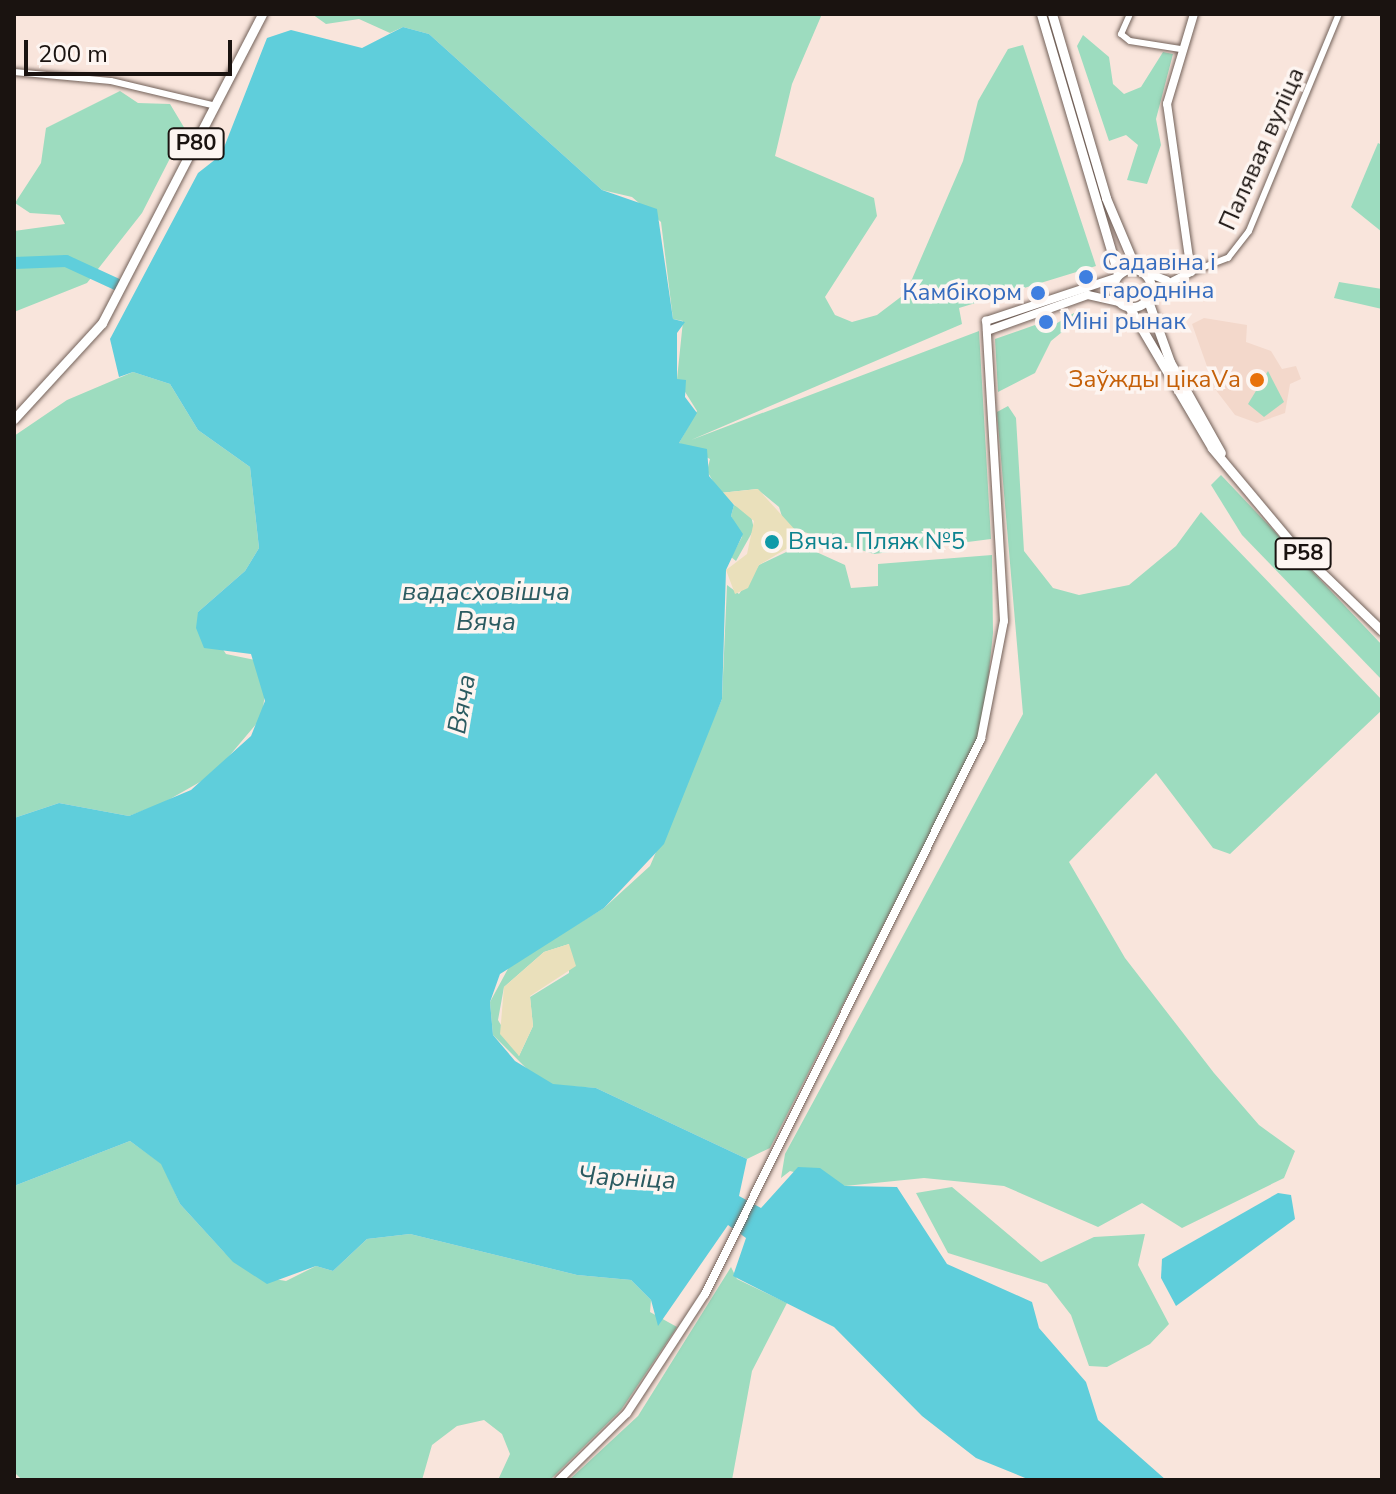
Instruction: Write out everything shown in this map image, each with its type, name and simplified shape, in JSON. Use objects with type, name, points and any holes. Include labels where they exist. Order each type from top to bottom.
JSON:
[{"type":"main road","name":"Р80","points":[[14,419],[102,323],[262,14]]},
{"type":"main road","name":"Р58","points":[[1041,14],[1124,304],[1226,463],[1294,546],[1382,631]]},
{"type":"main road","name":"Р58","points":[[1052,14],[1106,198],[1139,270],[1170,362],[1226,463]]},
{"type":"main road","points":[[1117,276],[1139,270]]},
{"type":"main road","points":[[1124,304],[1149,296]]},
{"type":"street","points":[[1130,14],[1121,34],[1130,41],[1180,49]]},
{"type":"street","points":[[1149,296],[1167,280],[1191,272],[1167,104],[1180,49],[1194,14]]},
{"type":"street","name":"Палявая вуліца","points":[[1191,272],[1228,258],[1249,231],[1339,14]]},
{"type":"street","points":[[14,72],[111,81],[216,106]]},
{"type":"street","points":[[1139,270],[1167,280]]},
{"type":"street","points":[[559,1480],[644,1391],[736,1239],[956,795],[991,710],[1004,592],[986,321],[1117,276]]},
{"type":"street","points":[[987,331],[1088,295],[1124,304]]},
{"type":"shaded area","points":[[1204,318],[1247,325],[1246,342],[1271,351],[1282,369],[1296,366],[1301,379],[1290,384],[1285,413],[1257,423],[1235,415],[1215,389],[1192,324]]},
{"type":"green space","points":[[312,14],[822,14],[792,84],[775,156],[874,198],[877,216],[825,297],[835,315],[852,322],[877,315],[906,293],[963,161],[978,101],[1008,49],[1023,45],[1096,266],[959,308],[962,324],[691,440],[979,331],[991,539],[874,554],[785,526],[779,507],[757,489],[720,493],[707,471],[710,459],[679,443],[697,411],[677,379],[683,321],[673,319],[661,222],[632,197],[602,190],[429,34],[403,27],[390,33],[359,19],[326,24]]},
{"type":"green space","points":[[1083,35],[1109,57],[1113,84],[1124,94],[1141,87],[1163,52],[1173,54],[1156,119],[1161,145],[1147,184],[1127,180],[1138,145],[1126,135],[1109,141],[1077,46]]},
{"type":"green space","points":[[120,91],[138,103],[170,104],[185,129],[142,213],[87,283],[14,312],[14,231],[65,224],[60,215],[30,213],[15,203],[41,163],[46,128]]},
{"type":"green space","points":[[1378,143],[1382,145],[1382,232],[1351,207]]},
{"type":"green space","points":[[1339,282],[1382,289],[1382,309],[1334,298]]},
{"type":"green space","points":[[1074,313],[1078,319],[1051,341],[1035,373],[998,392],[995,339],[1035,325],[1042,332]]},
{"type":"green space","points":[[1268,371],[1284,402],[1264,417],[1248,404]]},
{"type":"green space","points":[[133,372],[170,384],[198,430],[250,467],[259,548],[245,571],[198,612],[226,654],[255,660],[265,692],[262,717],[214,774],[163,803],[129,816],[59,803],[14,818],[14,436],[67,400]]},
{"type":"green space","points":[[1008,406],[1016,418],[1024,551],[1053,588],[1079,595],[1129,585],[1176,546],[1201,512],[1382,700],[1382,710],[1230,854],[1213,848],[1156,773],[1069,862],[1125,958],[1214,1073],[1259,1125],[1295,1151],[1284,1178],[1182,1228],[1142,1203],[1098,1227],[1004,1186],[924,1178],[845,1186],[790,1171],[781,1178],[785,1154],[1023,714],[997,412]]},
{"type":"green space","points":[[1221,475],[1382,645],[1382,680],[1242,535],[1211,485]]},
{"type":"green space","points":[[734,505],[750,512],[754,529],[736,561],[731,557],[742,537],[731,516]]},
{"type":"green space","points":[[801,545],[845,565],[851,588],[878,586],[878,564],[992,555],[993,633],[983,729],[770,1148],[747,1159],[596,1088],[553,1085],[532,1074],[493,1035],[490,1002],[510,965],[604,908],[650,866],[722,699],[727,585],[739,594],[759,565]],"holes":[[[569,944],[569,973],[530,997],[533,1026],[519,1056],[498,1020],[504,987],[544,952]]]},
{"type":"green space","points":[[130,1141],[162,1164],[180,1204],[224,1252],[256,1276],[286,1281],[316,1266],[333,1271],[367,1239],[410,1234],[577,1275],[631,1280],[651,1300],[650,1312],[677,1327],[621,1410],[550,1480],[498,1480],[510,1454],[502,1434],[484,1420],[457,1426],[432,1445],[422,1480],[22,1480],[14,1472],[14,1186]]},
{"type":"green space","points":[[952,1187],[1041,1262],[1094,1237],[1145,1234],[1138,1265],[1169,1324],[1150,1344],[1107,1367],[1089,1366],[1071,1315],[1047,1284],[948,1253],[916,1193]]},
{"type":"green space","points":[[731,1267],[737,1279],[787,1303],[752,1371],[732,1480],[569,1480],[638,1416]]},
{"type":"sand","name":"Вяча. Пляж №5","points":[[758,489],[797,532],[791,546],[759,565],[748,588],[735,594],[726,570],[747,554],[754,521],[720,493]]},
{"type":"sand","points":[[569,944],[576,966],[530,996],[533,1026],[519,1056],[500,1034],[504,987],[544,952]]},
{"type":"water","name":"вадасховішча Вяча","points":[[403,27],[429,34],[602,190],[657,209],[673,319],[685,322],[677,333],[677,379],[686,380],[685,397],[697,413],[679,443],[707,449],[709,476],[734,505],[731,516],[743,534],[726,570],[722,699],[664,844],[604,908],[500,974],[490,1002],[493,1035],[515,1061],[553,1084],[596,1088],[747,1159],[739,1196],[761,1208],[798,1167],[820,1168],[845,1186],[897,1187],[947,1264],[1032,1302],[1039,1328],[1086,1382],[1098,1420],[1166,1480],[1030,1480],[976,1458],[922,1416],[834,1327],[733,1276],[746,1238],[728,1225],[658,1326],[651,1300],[631,1280],[577,1275],[410,1234],[367,1239],[333,1271],[316,1266],[267,1284],[233,1262],[180,1204],[161,1164],[130,1141],[14,1186],[14,818],[59,803],[129,816],[191,790],[251,736],[265,701],[251,654],[204,648],[196,628],[198,612],[245,571],[259,548],[250,467],[198,430],[170,384],[133,372],[119,377],[110,339],[198,173],[221,155],[267,38],[291,30],[362,48]]},
{"type":"water","points":[[1278,1193],[1291,1195],[1295,1219],[1176,1306],[1161,1278],[1162,1259]]},
{"type":"waterway","name":"Вяча","points":[[14,263],[66,261],[116,284]]},
{"type":"place","name":"Садавіна і гародніна","points":[[1086,277]]},
{"type":"place","name":"Камбікорм","points":[[1038,293]]},
{"type":"place","name":"Міні рынак","points":[[1046,322]]},
{"type":"place","name":"Заўжды цікаVа","points":[[1257,380]]},
{"type":"place","name":"Вяча. Пляж №5","points":[[772,542]]},
{"type":"water label","name":"Чарніца","points":[[627,1178]]}]
